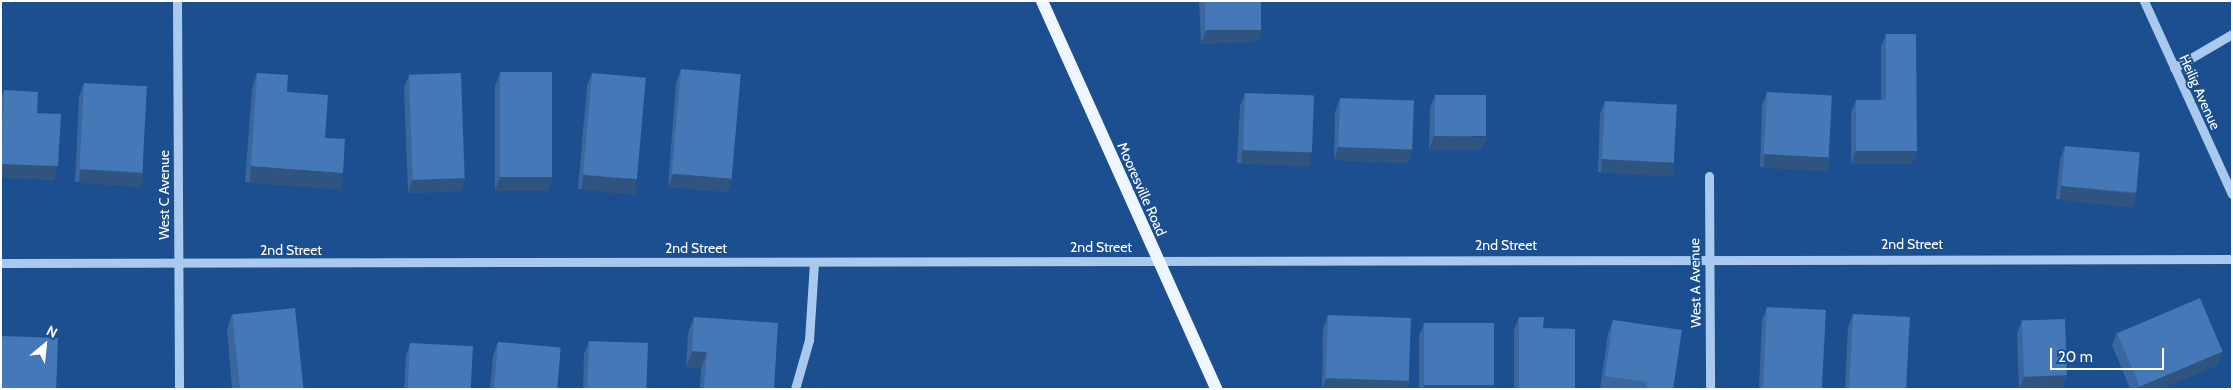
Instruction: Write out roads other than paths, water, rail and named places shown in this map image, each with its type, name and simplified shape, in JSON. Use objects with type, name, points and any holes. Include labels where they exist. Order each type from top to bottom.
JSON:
[{"type":"main road","name":"Mooresville Road","points":[[1042,1],[1216,389]]},
{"type":"street","name":"West C Avenue","points":[[177,1],[179,389]]},
{"type":"street","name":"Heilig Avenue","points":[[2144,1],[2232,194]]},
{"type":"street","points":[[2174,68],[2232,34]]},
{"type":"street","name":"West A Avenue","points":[[1709,176],[1710,389]]},
{"type":"street","name":"2nd Street","points":[[1,263],[178,264],[1708,258],[2232,259]]},
{"type":"street","points":[[795,389],[808,340],[814,262]]}]
